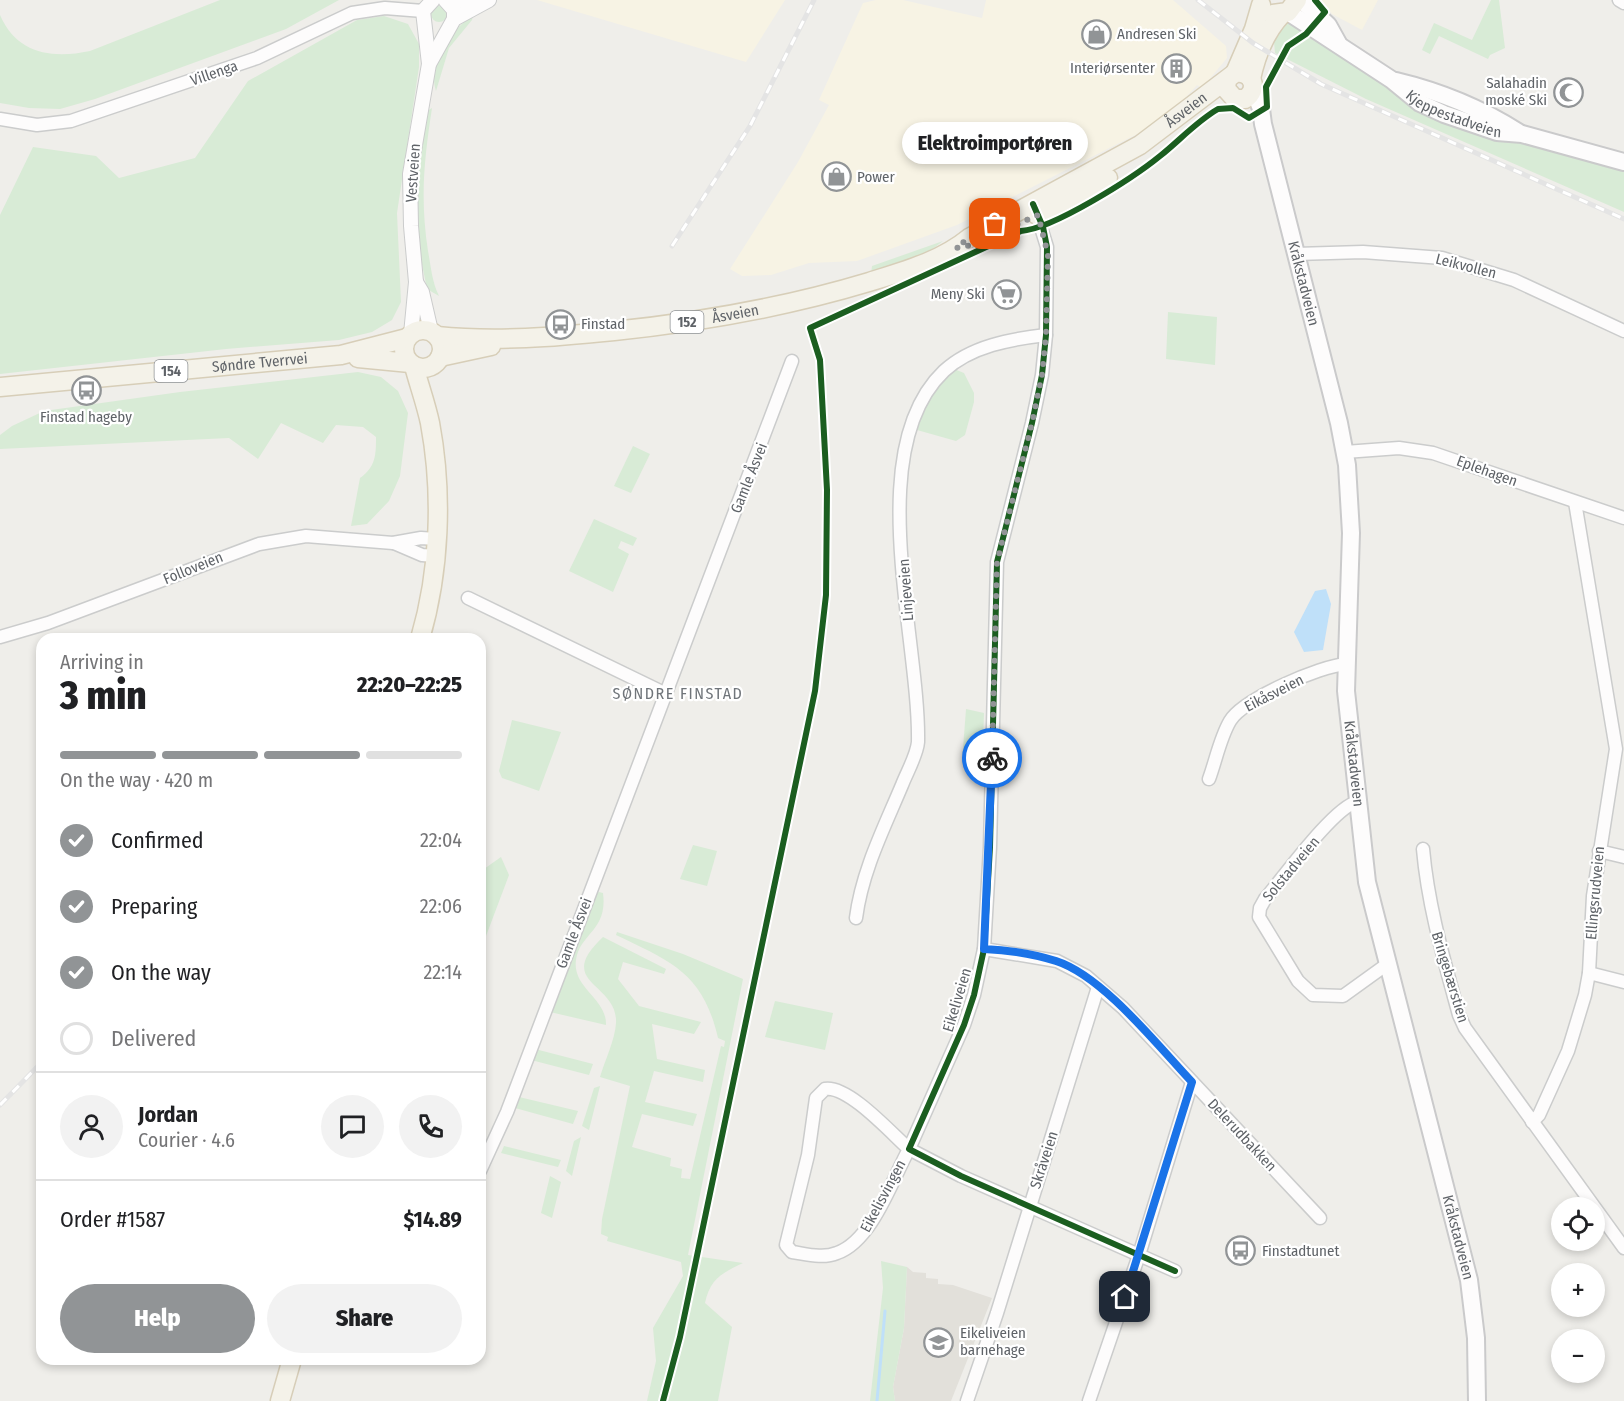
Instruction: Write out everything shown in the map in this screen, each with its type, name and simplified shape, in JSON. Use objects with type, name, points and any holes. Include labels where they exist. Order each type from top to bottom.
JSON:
[{"type":"main road","points":[[1259,2],[1270,14],[1292,7]]},
{"type":"main road","points":[[1240,86],[1259,2]]},
{"type":"main road","points":[[1240,86],[1256,60],[1267,34],[1292,7]]},
{"type":"main road","name":"Kjeppestadveien","points":[[1292,7],[1338,43],[1392,80],[1427,89],[1500,121],[1522,134],[1624,162]]},
{"type":"main road","name":"Kråkstadveien","points":[[1240,86],[1263,124],[1345,452],[1351,533],[1346,663],[1348,728],[1367,882],[1386,965],[1469,1280],[1476,1338],[1477,1401]]},
{"type":"main road","name":"Åsveien","points":[[437,361],[507,341],[639,328],[749,312],[864,283],[924,263],[956,248],[972,245],[1036,209],[1071,199],[1134,162],[1205,107],[1224,99],[1240,86]]},
{"type":"main road","name":"154","points":[[409,336],[420,330],[434,334]]},
{"type":"main road","points":[[430,421],[437,361],[442,348],[434,334]]},
{"type":"main road","name":"Åsveien","points":[[434,334],[507,341]]},
{"type":"main road","points":[[409,336],[404,350],[412,364],[430,421],[435,469],[435,548],[432,586],[421,633]]},
{"type":"main road","name":"Søndre Tverrvei","points":[[0,387],[341,355],[409,336]]},
{"type":"main road","name":"Søndre Tverrvei","points":[[341,355],[412,364]]},
{"type":"main road","name":"154","points":[[412,364],[421,368],[437,361]]},
{"type":"main road","points":[[280,1401],[290,1365]]},
{"type":"street","points":[[447,1],[470,0]]},
{"type":"street","points":[[428,12],[439,30],[489,0]]},
{"type":"street","points":[[1619,0],[1624,3]]},
{"type":"street","points":[[447,1],[454,10],[451,23]]},
{"type":"street","name":"Villenga","points":[[0,119],[37,125],[71,121],[257,58],[352,13],[385,8],[428,12]]},
{"type":"street","name":"Vestveien","points":[[409,336],[416,282],[411,225],[410,174],[429,64],[428,12]]},
{"type":"street","name":"Vestveien","points":[[429,64],[451,23]]},
{"type":"street","name":"Eikeliveien","points":[[909,1149],[964,1025],[984,949],[990,847],[997,562],[1032,423],[1042,375],[1046,335],[1048,255],[1036,209]]},
{"type":"street","name":"Leikvollen","points":[[1296,254],[1363,252],[1442,258],[1514,280],[1624,331]]},
{"type":"street","name":"Vestveien","points":[[416,282],[422,292],[434,334]]},
{"type":"street","name":"Linjeveien","points":[[856,918],[860,889],[918,745],[900,512],[902,465],[908,435],[923,399],[944,371],[984,348],[1020,338],[1046,335]]},
{"type":"street","name":"Gamle Åsvei","points":[[486,1158],[507,1112],[664,693],[765,437],[792,362]]},
{"type":"street","name":"Eplehagen","points":[[1345,452],[1389,447],[1433,453],[1624,518]]},
{"type":"street","name":"Ellingsrudveien","points":[[1532,1122],[1539,1115],[1568,1051],[1589,973],[1593,896],[1599,851],[1620,750],[1575,502]]},
{"type":"street","name":"Folloveien","points":[[0,637],[69,615],[259,544],[306,536],[393,543],[422,555],[435,548]]},
{"type":"street","points":[[468,598],[664,693]]},
{"type":"street","name":"Eikåsveien","points":[[1209,779],[1227,726],[1239,710],[1305,676],[1346,663]]},
{"type":"street","name":"Solstadveien","points":[[1357,802],[1344,807],[1330,821],[1265,899],[1260,908],[1259,917],[1293,975],[1313,995],[1343,996],[1386,965]]},
{"type":"street","name":"Bringebærstien","points":[[1423,849],[1430,906],[1459,1015],[1465,1028],[1532,1122]]},
{"type":"street","points":[[1599,851],[1624,857]]},
{"type":"street","name":"Delerudbakken","points":[[984,949],[1057,961],[1086,976],[1123,1008],[1320,1218]]},
{"type":"street","points":[[1589,973],[1624,982]]},
{"type":"street","name":"Skråveien","points":[[967,1401],[997,1313],[1098,987]]},
{"type":"street","points":[[1089,1401],[1139,1255],[1192,1082]]},
{"type":"street","name":"Eikelisvingen","points":[[830,1088],[843,1092],[909,1149],[865,1234],[853,1245],[836,1254],[814,1255],[792,1252],[786,1245],[808,1155],[816,1098],[820,1092],[830,1088]]},
{"type":"street","points":[[1532,1122],[1619,1230],[1624,1248]]},
{"type":"street","points":[[909,1149],[1175,1271]]},
{"type":"shaded area","points":[[537,0],[785,0],[746,62]]},
{"type":"shaded area","points":[[876,0],[903,0],[982,18],[986,0],[1173,0],[1226,46],[1227,58],[1202,88],[1197,85],[1169,116],[957,225],[857,261],[809,263],[771,275],[742,276],[730,269],[798,162],[829,105],[819,100],[863,3]]},
{"type":"shaded area","points":[[1320,0],[1378,0],[1362,30],[1332,14]]},
{"type":"shaded area","name":"Eikeliveien barnehage","points":[[907,1267],[913,1272],[926,1273],[926,1278],[938,1279],[938,1284],[953,1285],[992,1298],[951,1401],[895,1401],[893,1387],[904,1328]]},
{"type":"green space","points":[[220,0],[339,0],[286,29],[95,99],[60,109],[29,108],[0,103],[0,15],[7,28],[26,46],[37,51],[62,54],[90,51]]},
{"type":"green space","points":[[1491,0],[1499,0],[1505,48],[1490,55],[1488,59],[1439,36],[1430,54],[1422,50],[1434,23],[1472,40]]},
{"type":"green space","points":[[439,6],[447,14],[439,22],[431,14]]},
{"type":"green space","points":[[473,15],[472,20],[449,48],[436,91],[435,69],[442,48],[456,30]]},
{"type":"green space","points":[[384,16],[408,24],[419,44],[419,67],[397,213],[401,302],[392,320],[372,332],[339,340],[226,349],[0,374],[0,215],[33,147],[96,156],[119,178],[195,158],[248,81],[357,20]]},
{"type":"green space","points":[[1297,17],[1420,103],[1624,162],[1624,212],[1366,99],[1275,53],[1274,42],[1271,42],[1285,22]]},
{"type":"green space","points":[[432,108],[425,162],[424,214],[431,269],[439,296],[427,289],[418,244],[416,177],[427,111]]},
{"type":"green space","points":[[943,241],[922,257],[871,274],[872,266]]},
{"type":"green space","points":[[1168,312],[1217,317],[1215,365],[1166,359]]},
{"type":"green space","points":[[954,369],[964,373],[974,393],[974,402],[965,435],[956,441],[917,430],[922,412],[930,397]]},
{"type":"green space","points":[[358,372],[381,377],[398,391],[408,413],[400,476],[389,501],[367,524],[351,526],[360,478],[372,465],[375,455],[376,437],[363,427],[336,425],[323,443],[281,423],[258,459],[229,438],[0,449],[0,435],[12,426],[44,411],[180,392]]},
{"type":"green space","points":[[633,446],[650,454],[631,493],[614,486]]},
{"type":"green space","points":[[594,519],[637,538],[633,546],[621,541],[618,548],[629,554],[613,592],[569,571]]},
{"type":"green space","points":[[966,709],[984,713],[982,772],[962,762]]},
{"type":"green space","points":[[512,720],[561,732],[539,791],[502,778],[499,771]]},
{"type":"green space","points":[[693,845],[717,851],[707,886],[680,879]]},
{"type":"green space","points":[[501,857],[509,875],[486,936],[486,868]]},
{"type":"green space","points":[[603,893],[601,916],[579,951],[576,970],[584,986],[601,1007],[606,1025],[550,1012],[595,894]]},
{"type":"green space","points":[[617,932],[683,954],[743,979],[688,1255],[743,1263],[729,1270],[714,1282],[705,1303],[732,1327],[718,1401],[647,1401],[656,1361],[653,1328],[683,1276],[681,1262],[607,1241],[608,1237],[601,1234],[602,1219],[630,1086],[600,1077],[612,1043],[616,1023],[614,1009],[608,999],[586,974],[584,964],[589,953],[603,937],[666,969],[664,974],[623,962],[618,979],[639,1006],[701,1022],[694,1034],[652,1024],[657,1059],[705,1070],[703,1082],[654,1071],[645,1102],[697,1114],[693,1126],[642,1114],[632,1147],[671,1158],[670,1166],[682,1169],[681,1178],[690,1179],[721,1046],[724,1047],[725,1041],[718,1038],[704,998],[694,984],[669,962],[616,935]]},
{"type":"green space","points":[[775,1001],[833,1013],[825,1050],[765,1037]]},
{"type":"green space","points":[[535,1049],[593,1064],[589,1075],[531,1060]]},
{"type":"green space","points":[[600,1086],[589,1130],[582,1126],[594,1088]]},
{"type":"green space","points":[[519,1097],[578,1111],[573,1124],[515,1108]]},
{"type":"green space","points":[[581,1137],[572,1176],[566,1171],[574,1141]]},
{"type":"green space","points":[[504,1146],[561,1160],[558,1167],[501,1153]]},
{"type":"green space","points":[[550,1176],[561,1182],[552,1218],[541,1213]]},
{"type":"green space","points":[[881,1261],[907,1267],[904,1328],[893,1387],[895,1401],[870,1401],[883,1288]]},
{"type":"water","points":[[1326,589],[1331,604],[1323,650],[1304,652],[1294,632],[1315,591]]},
{"type":"waterway","points":[[877,1401],[885,1311]]},
{"type":"railway","points":[[672,246],[750,126],[814,0]]},
{"type":"railway","points":[[1198,0],[1253,43],[1321,84],[1624,219]]},
{"type":"railway","points":[[0,1105],[36,1068]]},
{"type":"cycle path","points":[[663,1401],[680,1337],[815,691],[826,595],[827,490],[820,360],[810,328],[1021,231],[1052,222],[1072,212],[1113,189],[1148,165],[1218,109],[1233,108],[1249,118],[1267,107],[1266,87],[1288,46],[1306,34],[1325,12],[1315,0]]},
{"type":"cycle path","points":[[1033,204],[1043,227],[1047,247],[1046,335],[1042,375],[1032,423],[997,562],[990,847],[984,949],[974,995],[964,1025],[909,1149],[961,1176],[1175,1271]]},
{"type":"way so far","points":[[992,758],[997,562],[1020,476],[1042,375],[1049,283],[1047,247],[1038,215],[972,245],[956,248],[995,224]]},
{"type":"place","name":"Andresen Ski","points":[[1096,34]]},
{"type":"place","name":"Interiørsenter","points":[[1176,68]]},
{"type":"place","name":"Salahadin moské Ski","points":[[1568,92]]},
{"type":"place","name":"Power","points":[[836,177]]},
{"type":"place","name":"Elektroimportøren","points":[[995,224]]},
{"type":"place","name":"Meny Ski","points":[[1006,294]]},
{"type":"place","name":"Finstad","points":[[560,324]]},
{"type":"place","name":"Finstad hageby","points":[[86,390]]},
{"type":"place","name":"Finstadtunet","points":[[1241,1251]]},
{"type":"place","name":"Eikeliveien barnehage","points":[[939,1342]]},
{"type":"district","name":"SØNDRE FINSTAD","points":[[678,693]]},
{"type":"route","points":[[992,758],[984,949],[1057,961],[1086,976],[1123,1008],[1192,1082],[1125,1297]]}]
